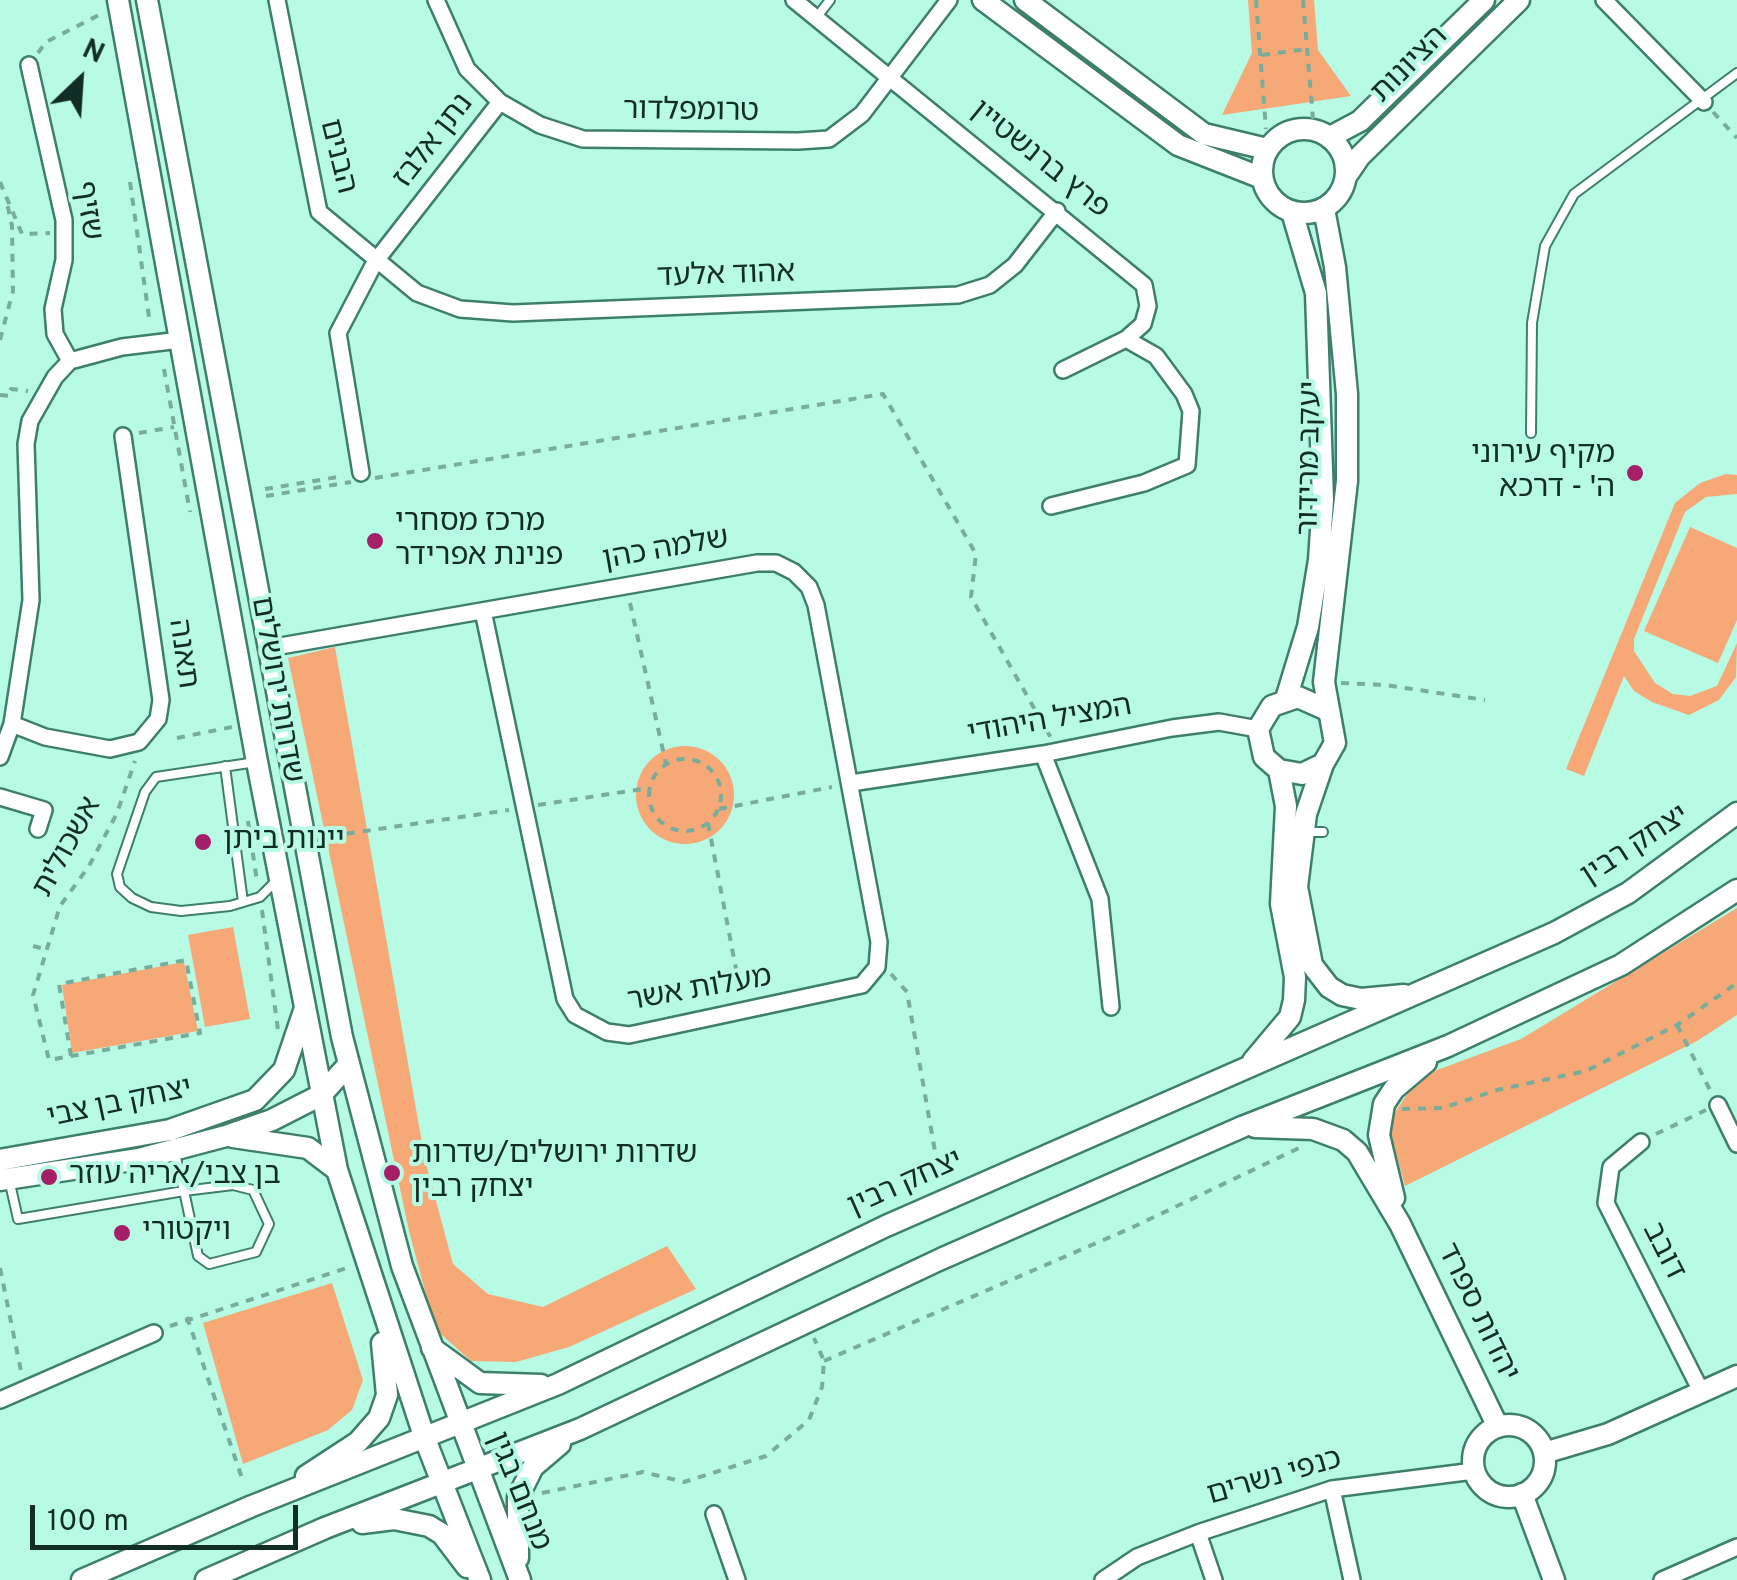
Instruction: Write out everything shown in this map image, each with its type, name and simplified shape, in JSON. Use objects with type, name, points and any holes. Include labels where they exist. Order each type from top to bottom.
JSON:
[{"type":"main road","points":[[966,0],[984,0],[1178,145],[1262,178]]},
{"type":"main road","points":[[1025,0],[1204,134],[1267,139],[1303,128],[1330,137],[1346,160],[1347,175],[1336,200],[1324,208],[1292,212],[1272,199],[1262,178],[1267,139]]},
{"type":"main road","name":"הציונות","points":[[1330,137],[1360,121],[1484,0]]},
{"type":"main road","name":"הציונות","points":[[1347,175],[1360,156],[1519,0]]},
{"type":"main road","name":"שדרות ירושלים","points":[[148,2],[349,1064],[380,1193],[458,1426]]},
{"type":"main road","name":"שדרות ירושלים","points":[[112,13],[180,340],[337,1170],[425,1439]]},
{"type":"main road","name":"יעקב מרידור","points":[[1324,208],[1342,330],[1354,481],[1324,682],[1325,709]]},
{"type":"main road","name":"יעקב מרידור","points":[[1286,698],[1308,627],[1319,560],[1323,500],[1316,293],[1292,212]]},
{"type":"main road","points":[[1323,764],[1302,774],[1279,770],[1264,757],[1258,729],[1263,715],[1286,698],[1312,700],[1332,719],[1335,743],[1323,764],[1313,832],[1297,887],[1312,965],[1329,987],[1342,995],[1360,999],[1421,994]]},
{"type":"main road","points":[[1244,1070],[1284,1028],[1294,1000],[1295,977],[1281,904],[1286,806],[1279,770]]},
{"type":"main road","name":"יצחק רבין","points":[[82,1580],[275,1497],[558,1384],[886,1226],[1421,994],[1628,893],[1737,813]]},
{"type":"main road","points":[[206,1580],[325,1528],[476,1473],[580,1429],[807,1322],[1242,1127],[1448,1046],[1621,964],[1737,890]]},
{"type":"main road","name":"יצחק בן צבי","points":[[172,1141],[255,1100],[274,1082],[292,1056],[307,1001]]},
{"type":"main road","points":[[1400,1224],[1379,1135],[1384,1104],[1411,1073],[1448,1046]]},
{"type":"main road","name":"יצחק בן צבי","points":[[3,1173],[172,1141],[226,1136],[272,1120],[321,1094],[349,1064]]},
{"type":"main road","points":[[1242,1127],[1314,1129],[1343,1140],[1372,1173],[1400,1224]]},
{"type":"main road","points":[[226,1136],[290,1142],[308,1148],[337,1170]]},
{"type":"main road","name":"יהדות ספרד","points":[[1400,1224],[1498,1427]]},
{"type":"main road","points":[[275,1497],[358,1442],[379,1418],[387,1378],[374,1292]]},
{"type":"main road","points":[[430,1346],[447,1363],[480,1383],[558,1384]]},
{"type":"main road","points":[[1544,1452],[1608,1434],[1702,1393],[1733,1384]]},
{"type":"main road","name":"מנחם בגין","points":[[458,1426],[520,1580]]},
{"type":"main road","points":[[1498,1427],[1526,1430],[1544,1452],[1541,1478],[1522,1494],[1493,1493],[1474,1471],[1480,1440],[1498,1427]]},
{"type":"main road","points":[[520,1580],[514,1525],[518,1497],[533,1467],[580,1429]]},
{"type":"main road","points":[[425,1439],[478,1580]]},
{"type":"main road","points":[[1522,1494],[1554,1580]]},
{"type":"main road","points":[[325,1528],[413,1520],[442,1534],[478,1580]]},
{"type":"street","name":"הבנים","points":[[277,0],[320,212],[375,262]]},
{"type":"street","name":"טרומפלדור","points":[[436,0],[467,69],[500,102],[540,125],[583,139],[798,141],[828,139],[862,114],[948,0]]},
{"type":"street","name":"פרץ ברנשטיין","points":[[794,0],[1144,286],[1148,306],[1143,324],[1126,339]]},
{"type":"street","points":[[1604,0],[1704,102]]},
{"type":"street","name":"שזיף","points":[[29,65],[66,232],[53,309],[55,334],[70,361]]},
{"type":"street","name":"נתן אלבז","points":[[375,262],[500,102]]},
{"type":"street","name":"אהוד אלעד","points":[[375,262],[417,293],[445,304],[513,313],[958,295],[990,285],[1015,265],[1058,212]]},
{"type":"street","points":[[361,473],[338,333],[375,262]]},
{"type":"street","points":[[1051,506],[1144,483],[1187,465],[1191,411],[1184,394],[1156,356],[1126,339],[1063,370]]},
{"type":"street","points":[[0,757],[12,724],[32,581],[26,444],[40,398],[70,361],[122,347],[180,340]]},
{"type":"street","name":"תאנה","points":[[122,436],[161,700],[158,720],[138,742]]},
{"type":"street","name":"שלמה כהן","points":[[269,648],[776,563],[794,572],[809,587],[816,605],[852,783]]},
{"type":"street","name":"מעלות אשר","points":[[483,611],[565,999],[575,1015],[607,1032],[629,1035],[862,986],[876,967]]},
{"type":"street","name":"המציל היהודי","points":[[852,783],[1219,722],[1258,729]]},
{"type":"street","points":[[12,724],[82,746],[110,749],[138,742]]},
{"type":"street","points":[[1051,752],[1100,899],[1111,1007]]},
{"type":"street","points":[[852,783],[879,942],[876,967]]},
{"type":"street","points":[[0,797],[44,810],[38,829]]},
{"type":"street","points":[[1718,1105],[1737,1144]]},
{"type":"street","name":"דובב","points":[[1641,1142],[1611,1167],[1606,1202],[1702,1393]]},
{"type":"street","points":[[0,1400],[154,1333]]},
{"type":"street","name":"כנפי נשרים","points":[[1104,1580],[1138,1557],[1198,1533],[1332,1489],[1474,1471]]},
{"type":"street","points":[[1332,1489],[1352,1580]]},
{"type":"street","points":[[714,1514],[737,1580]]},
{"type":"street","points":[[1198,1533],[1214,1580]]},
{"type":"street","points":[[1662,1580],[1737,1547]]},
{"type":"lane","points":[[816,18],[830,0]]},
{"type":"lane","points":[[1531,433],[1532,323],[1546,246],[1574,194],[1704,102],[1737,73]]},
{"type":"lane","points":[[257,762],[156,777],[145,792],[117,874],[120,886],[132,898],[151,907],[181,911],[260,897],[279,878]]},
{"type":"lane","points":[[224,766],[243,902]]},
{"type":"lane","points":[[3,1173],[18,1219],[184,1191],[233,1186],[253,1190],[270,1224],[263,1246],[256,1252],[209,1264],[198,1256],[184,1191],[172,1141]]},
{"type":"path","points":[[29,65],[46,42],[112,13],[98,0]]},
{"type":"path","points":[[1256,0],[1267,139]]},
{"type":"path","points":[[1302,0],[1314,119]]},
{"type":"path","points":[[1260,55],[1306,50]]},
{"type":"path","points":[[1704,102],[1737,138]]},
{"type":"path","points":[[130,177],[150,324]]},
{"type":"path","points":[[0,182],[22,234],[66,232]]},
{"type":"path","points":[[0,340],[13,292],[12,226],[6,198]]},
{"type":"path","points":[[164,369],[192,522]]},
{"type":"path","points":[[0,395],[10,396],[11,389],[22,390]]},
{"type":"path","points":[[361,473],[265,493],[883,394],[976,554],[971,597],[1051,752]]},
{"type":"path","points":[[122,436],[174,427]]},
{"type":"path","points":[[627,586],[666,764]]},
{"type":"path","points":[[1333,682],[1385,684],[1485,700]]},
{"type":"path","points":[[177,738],[232,728],[228,709]]},
{"type":"path","name":"אשכולית","points":[[71,1056],[49,1060],[33,994],[60,906],[117,813],[138,742]]},
{"type":"path","points":[[689,759],[707,766],[721,788],[719,808],[708,824],[694,831],[668,828],[650,808],[649,788],[666,764],[689,759]]},
{"type":"path","points":[[719,808],[852,783]]},
{"type":"path","points":[[331,836],[649,788]]},
{"type":"path","points":[[248,821],[279,1037]]},
{"type":"path","points":[[708,824],[744,1012]]},
{"type":"path","points":[[34,946],[45,949]]},
{"type":"path","points":[[186,960],[200,1033],[71,1056],[60,984],[186,960]]},
{"type":"path","points":[[876,967],[894,976],[907,992],[940,1180]]},
{"type":"path","points":[[1392,1109],[1442,1108],[1497,1090],[1586,1071],[1677,1026],[1737,982]]},
{"type":"path","points":[[1641,1142],[1718,1105],[1677,1026]]},
{"type":"path","points":[[824,1361],[1131,1228],[1303,1146]]},
{"type":"path","points":[[0,1268],[24,1389]]},
{"type":"path","points":[[154,1333],[187,1318],[350,1268]]},
{"type":"path","points":[[187,1318],[243,1482]]},
{"type":"path","points":[[542,1493],[643,1472],[684,1482],[766,1456],[809,1420],[822,1386],[824,1361],[807,1322]]},
{"type":"shaded area","points":[[1248,0],[1314,0],[1318,50],[1351,96],[1222,115],[1252,53]]},
{"type":"shaded area","points":[[1726,474],[1737,475],[1737,494],[1706,497],[1685,512],[1634,639],[1634,651],[1655,683],[1673,694],[1690,696],[1717,686],[1737,643],[1736,677],[1719,700],[1689,715],[1652,702],[1634,691],[1624,676],[1584,776],[1566,769],[1675,503],[1700,483]]},
{"type":"shaded area","points":[[1690,527],[1737,548],[1737,620],[1718,663],[1644,631]]},
{"type":"shaded area","points":[[335,647],[425,1160],[453,1264],[488,1294],[543,1307],[667,1246],[696,1289],[569,1347],[516,1362],[471,1361],[435,1329],[409,1231],[288,658]]},
{"type":"shaded area","points":[[685,746],[704,750],[720,760],[730,776],[734,795],[730,814],[720,830],[704,840],[685,844],[666,840],[650,830],[640,814],[636,795],[640,776],[650,760],[666,750]]},
{"type":"shaded area","points":[[1737,908],[1737,1015],[1697,1041],[1405,1186],[1388,1123],[1418,1077],[1521,1039]]},
{"type":"shaded area","points":[[233,927],[250,1019],[205,1027],[188,935]]},
{"type":"shaded area","points":[[184,962],[198,1031],[72,1053],[62,985]]},
{"type":"shaded area","points":[[332,1283],[363,1380],[352,1410],[328,1430],[243,1464],[203,1323]]},
{"type":"place","name":"מקיף עירוני ה' - דרכא","points":[[1635,473]]},
{"type":"place","name":"מרכז מסחרי פנינת אפרידר","points":[[375,541]]},
{"type":"place","name":"יינות ביתן","points":[[203,842]]},
{"type":"place","name":"שדרות ירושלים/שדרות יצחק רבין","points":[[392,1173]]},
{"type":"place","name":"בן צבי/אריה עוזר","points":[[49,1177]]},
{"type":"place","name":"ויקטורי","points":[[122,1233]]}]
